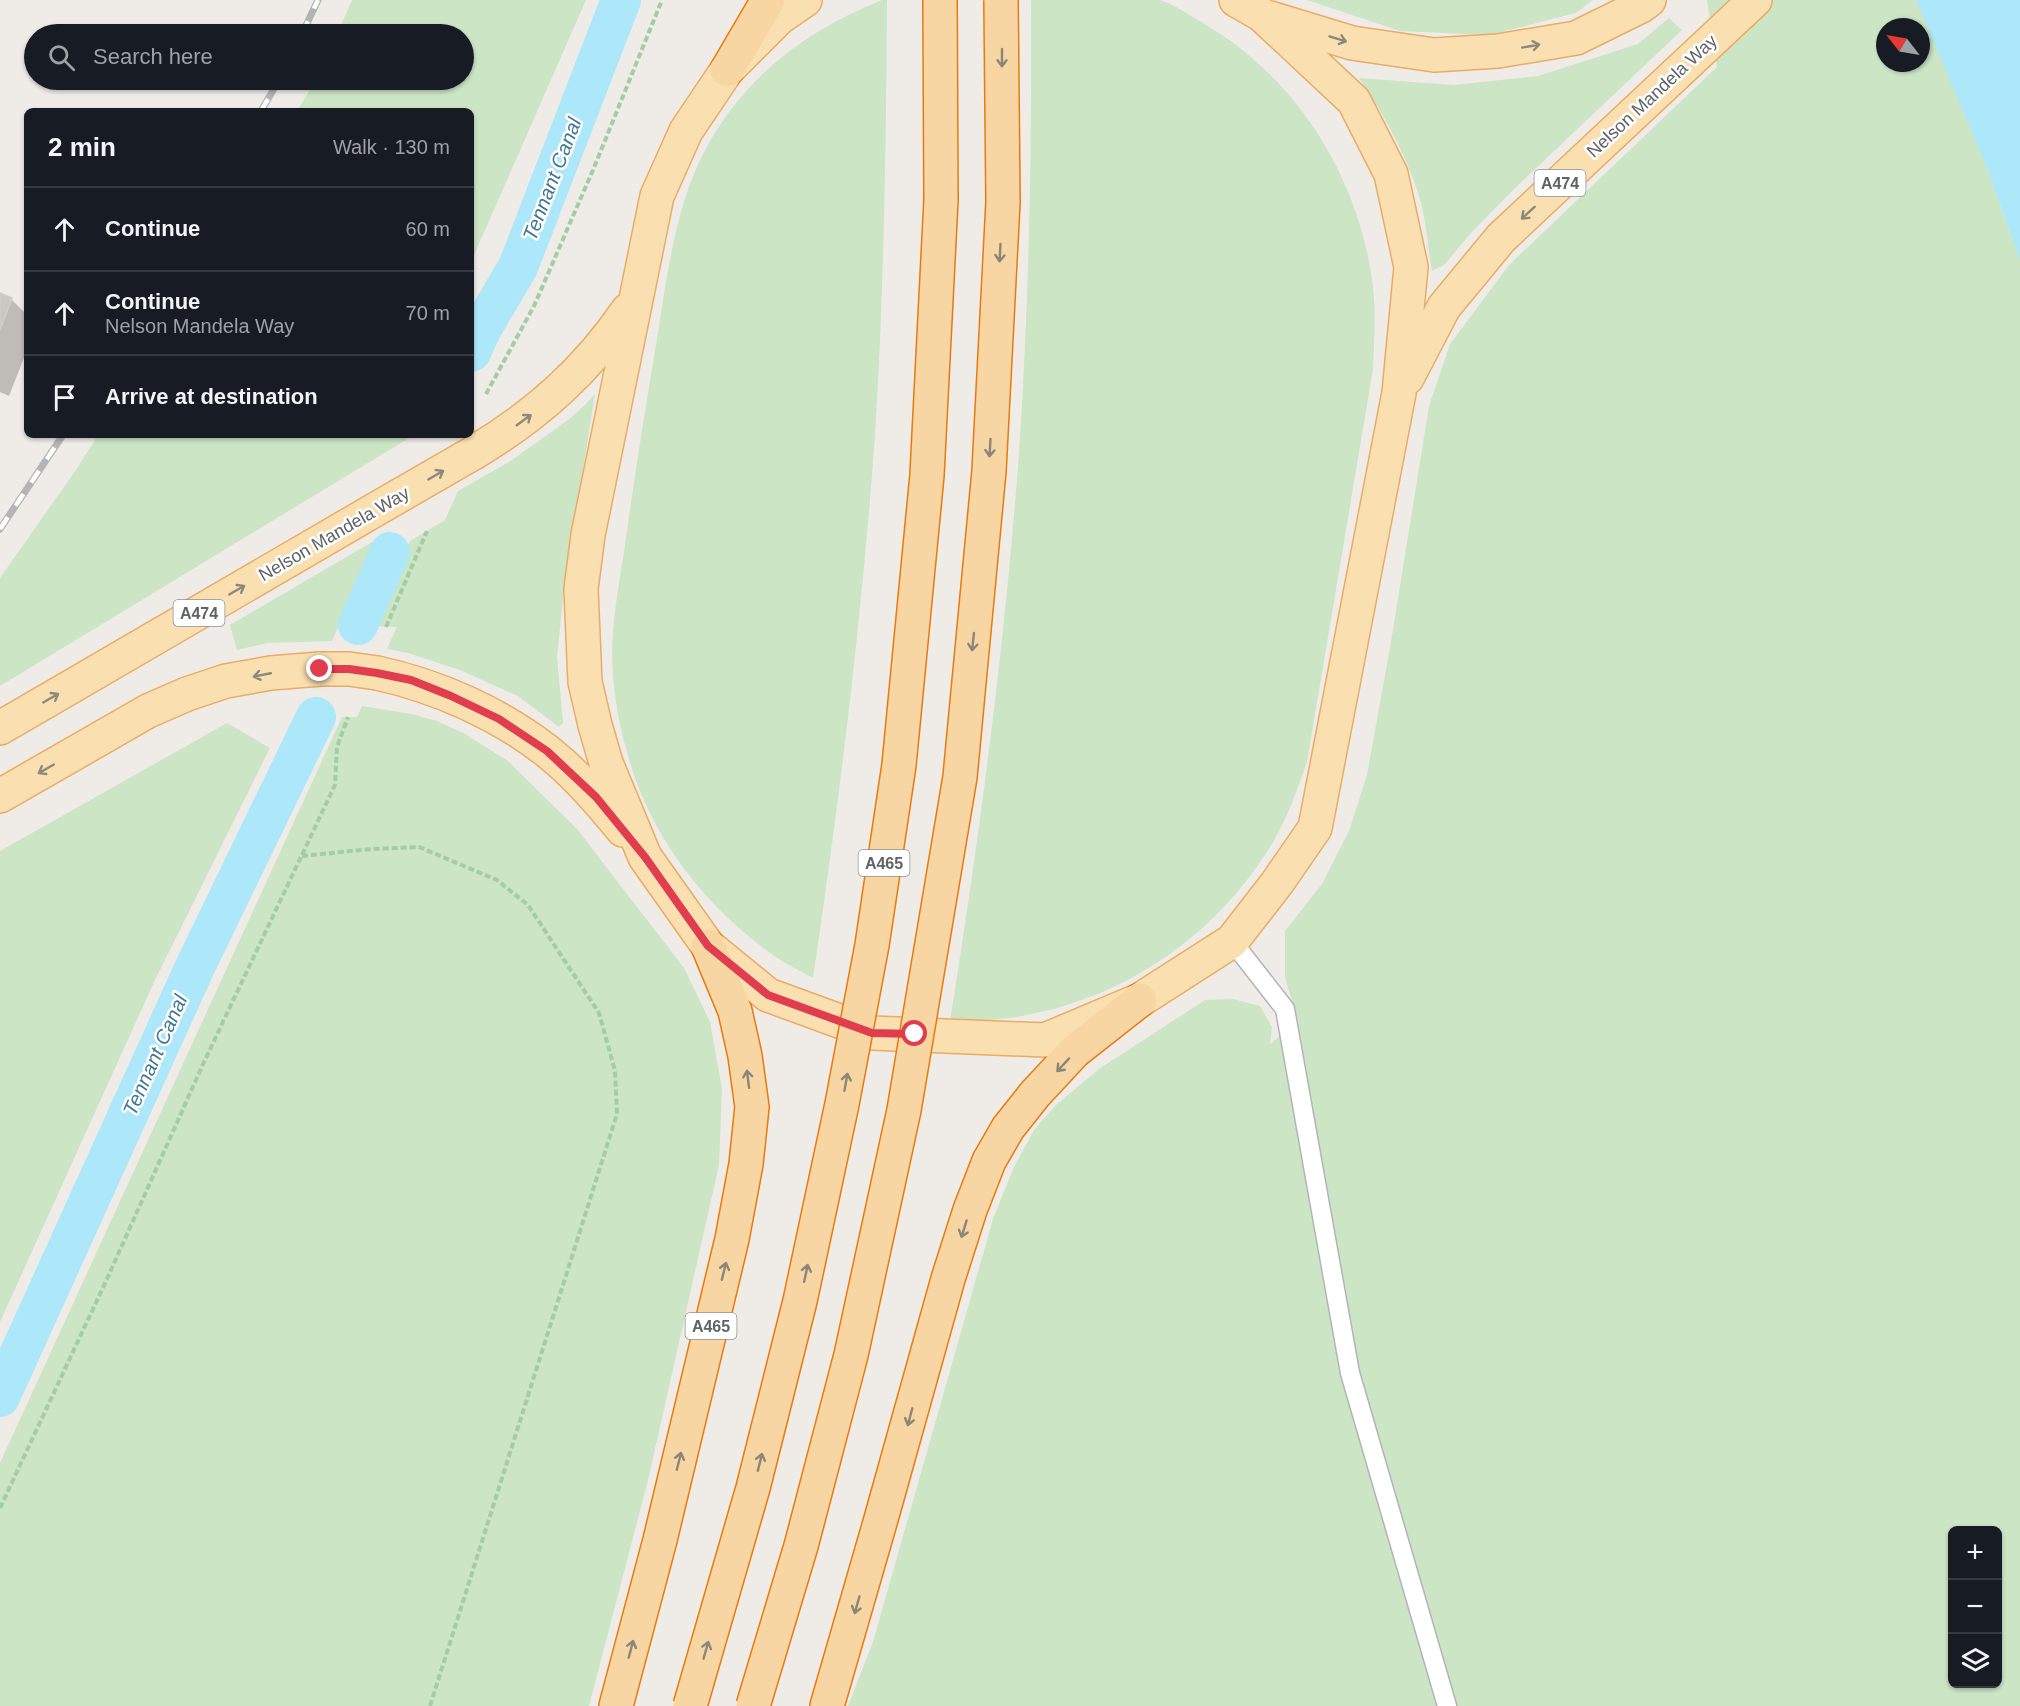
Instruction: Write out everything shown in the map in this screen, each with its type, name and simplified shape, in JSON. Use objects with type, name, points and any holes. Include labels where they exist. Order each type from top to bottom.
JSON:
[{"type":"highway","points":[[727,70],[768,0]]},
{"type":"highway","name":"A465","points":[[690,1706],[753,1488],[800,1301],[842,1104],[865,979],[899,765],[927,463],[941,200],[940,0]]},
{"type":"highway","points":[[753,1706],[801,1546],[851,1355],[904,1110],[960,777],[989,471],[1002,202],[1001,0]]},
{"type":"highway","name":"A465","points":[[615,1706],[660,1540],[729,1251],[746,1164],[752,1107],[746,1056],[735,1011],[708,946]]},
{"type":"highway","points":[[827,1706],[948,1279],[970,1210],[989,1161],[1008,1128],[1035,1094],[1075,1051],[1140,1000]]},
{"type":"main road","points":[[645,857],[606,763],[585,682],[581,589],[588,535],[657,196],[686,131],[727,70],[779,18],[805,0]]},
{"type":"main road","points":[[1249,8],[1352,43],[1434,54],[1498,51],[1576,38],[1649,0]]},
{"type":"main road","name":"Nelson Mandela Way","points":[[1399,393],[1444,307],[1501,238],[1755,0]]},
{"type":"main road","points":[[0,796],[140,716],[187,694],[226,681],[271,673],[320,669],[349,669],[377,673],[411,680],[451,696],[499,719],[547,751],[596,797],[645,857],[708,946],[768,995],[872,1033],[1045,1040],[1140,1000],[1232,941],[1277,884],[1315,828],[1399,393],[1411,267],[1391,174],[1354,101],[1249,8]]},
{"type":"main road","name":"Nelson Mandela Way","points":[[0,728],[475,452],[532,415],[589,361],[613,333],[635,300]]},
{"type":"lane","points":[[1232,941],[1285,1009],[1350,1373],[1447,1706]]},
{"type":"path","points":[[486,394],[534,306],[593,170],[662,0]]},
{"type":"path","points":[[386,627],[428,531]]},
{"type":"path","points":[[0,1508],[107,1279],[204,1062],[335,785],[337,747],[348,717]]},
{"type":"path","points":[[302,856],[419,847],[497,880],[528,905],[599,1013],[615,1071],[617,1114],[430,1706]]},
{"type":"green space","points":[[352,0],[586,0],[474,255],[474,108],[299,108],[310,90],[474,90],[474,24],[341,24]]},
{"type":"green space","points":[[882,0],[887,0],[885,169],[874,449],[863,582],[848,714],[813,978],[773,955],[724,914],[682,866],[665,840],[649,812],[637,783],[623,738],[613,678],[613,632],[667,278],[678,225],[694,174],[721,124],[758,78],[780,59],[827,26]]},
{"type":"green space","points":[[1031,0],[1159,0],[1166,2],[1219,33],[1250,56],[1277,82],[1302,111],[1323,143],[1356,212],[1373,287],[1375,317],[1373,369],[1307,762],[1288,813],[1273,842],[1252,873],[1228,902],[1201,929],[1141,973],[1107,990],[1036,1013],[993,1020],[950,1021],[990,738],[1007,596],[1019,453],[1029,227]]},
{"type":"green space","points":[[1307,0],[1593,0],[1576,13],[1489,35],[1400,31]]},
{"type":"green space","points":[[1707,0],[1917,0],[1924,18],[1876,18],[1876,72],[1930,72],[1930,31],[1987,168],[2020,260],[2020,1706],[848,1706],[873,1642],[993,1219],[1014,1167],[1034,1130],[1056,1105],[1099,1069],[1205,1000],[1233,999],[1260,1006],[1272,1027],[1270,1044],[1298,1022],[1285,977],[1285,931],[1322,884],[1349,831],[1367,775],[1429,406],[1450,344],[1509,265],[1717,67]]},
{"type":"green space","points":[[1669,18],[1682,30],[1514,189],[1470,234],[1444,265],[1432,271],[1424,215],[1411,174],[1387,123],[1359,78],[1454,85],[1538,76],[1638,44]]},
{"type":"green space","points":[[595,394],[564,589],[557,657],[563,723],[559,727],[518,696],[460,670],[408,653],[387,649],[397,627],[373,626],[410,541],[445,520],[458,491],[509,462],[568,420]]},
{"type":"green space","points":[[96,438],[409,438],[0,686],[0,578]]},
{"type":"green space","points":[[379,538],[332,641],[267,643],[237,650],[230,625]]},
{"type":"green space","points":[[362,706],[412,714],[437,721],[465,734],[508,761],[577,829],[684,968],[710,1022],[722,1089],[719,1165],[648,1480],[589,1706],[0,1706],[0,1463],[342,717],[357,717]]},
{"type":"green space","points":[[227,723],[270,748],[155,980],[0,1322],[0,851]]},
{"type":"water","points":[[1916,0],[2020,0],[2020,260],[1987,168],[1930,33],[1930,18],[1924,18]]},
{"type":"building","points":[[0,293],[12,298],[0,330]]},
{"type":"waterway","name":"Tennant Canal","points":[[474,345],[518,267],[621,0]]},
{"type":"waterway","name":"Tennant Canal","points":[[358,625],[390,552]]},
{"type":"waterway","name":"Tennant Canal","points":[[0,1397],[194,969],[316,717]]},
{"type":"railway","points":[[307,24],[318,0]]},
{"type":"railway","points":[[263,108],[273,90]]},
{"type":"railway","points":[[0,529],[61,438]]},
{"type":"route","points":[[320,669],[349,669],[411,680],[499,719],[547,751],[596,797],[645,857],[708,946],[768,995],[872,1033],[915,1034]]}]
